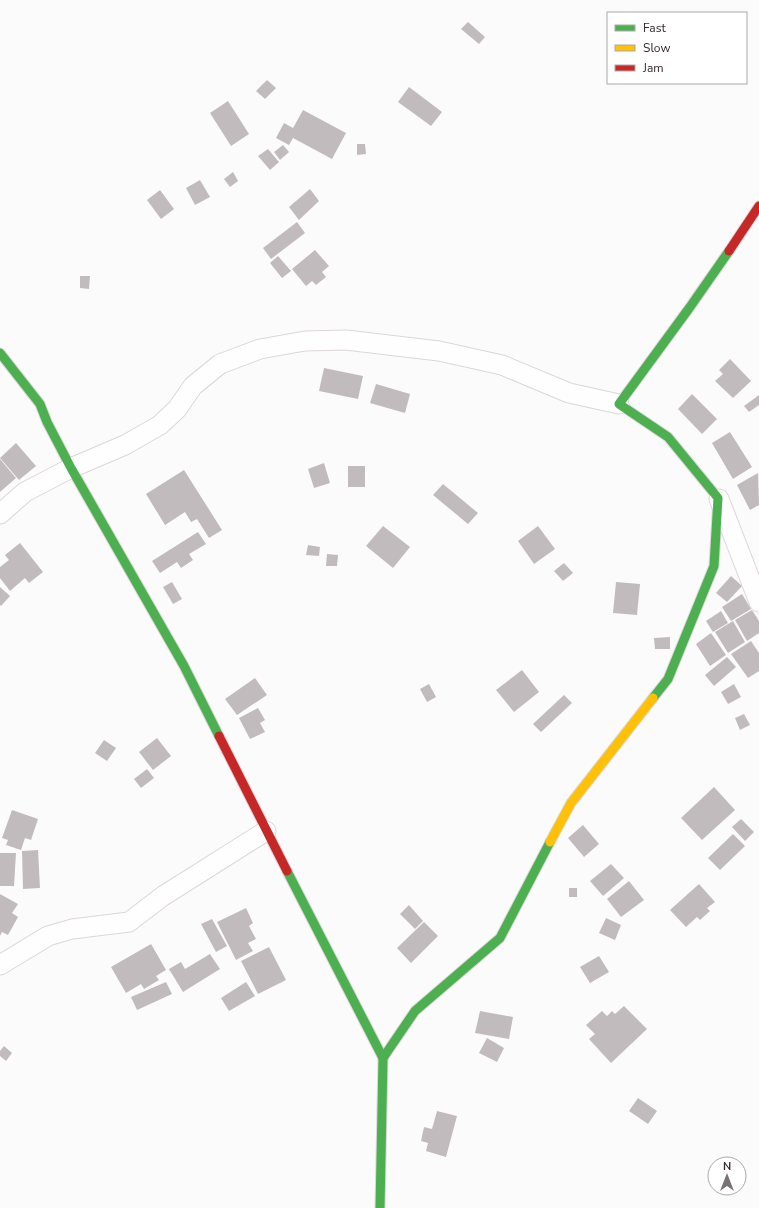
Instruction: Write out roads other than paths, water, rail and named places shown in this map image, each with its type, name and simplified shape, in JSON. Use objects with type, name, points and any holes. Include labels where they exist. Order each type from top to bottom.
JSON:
[{"type":"street","points":[[619,404],[690,307],[759,206]]},
{"type":"street","points":[[0,514],[25,492],[71,468],[125,445],[160,425],[178,409],[193,386],[220,364],[260,349],[306,341],[346,340],[439,351],[502,365],[569,393],[619,404],[668,437],[718,498],[759,602]]},
{"type":"street","points":[[0,353],[40,404],[46,422],[71,468],[184,666],[266,831],[383,1058],[380,1208]]},
{"type":"street","points":[[383,1058],[415,1011],[500,938],[571,803],[668,679],[714,566],[718,498]]},
{"type":"street","points":[[0,965],[48,936],[72,929],[129,922],[163,896],[266,831]]}]
